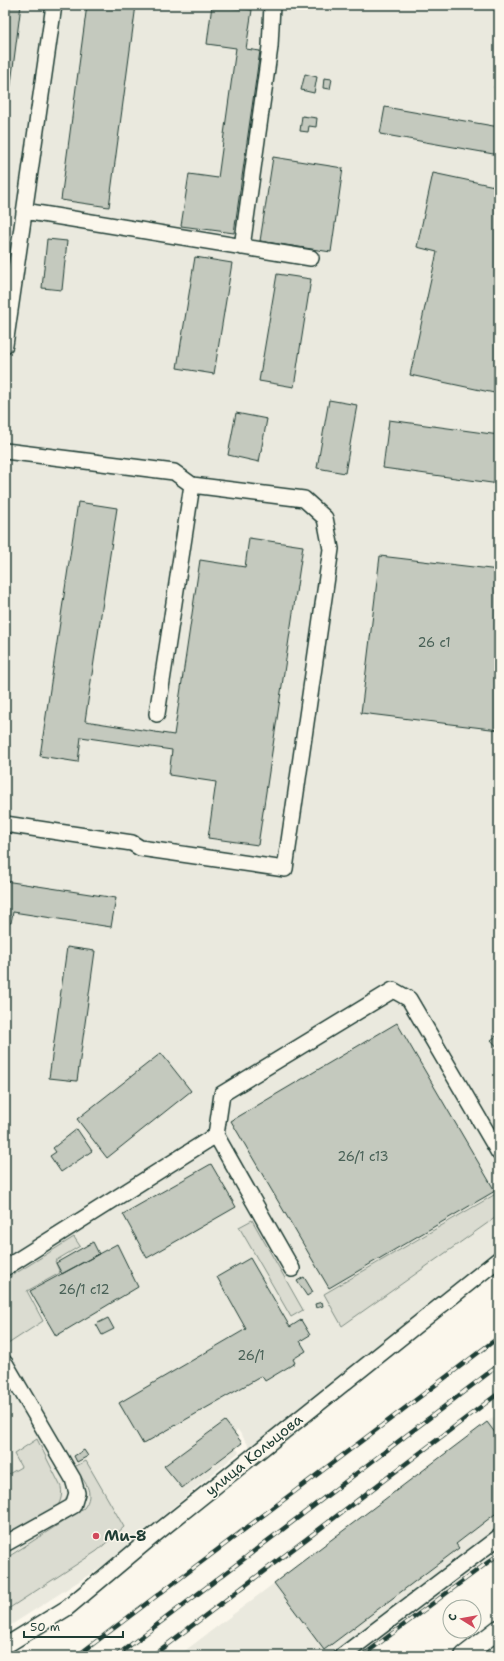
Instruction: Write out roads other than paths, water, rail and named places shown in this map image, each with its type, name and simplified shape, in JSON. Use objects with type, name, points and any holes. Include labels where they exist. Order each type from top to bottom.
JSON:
[{"type":"main road","points":[[464,1656],[499,1629]]},
{"type":"street","points":[[5,345],[54,5]]},
{"type":"street","points":[[242,247],[270,47],[272,5]]},
{"type":"street","points":[[24,211],[311,258]]},
{"type":"street","points":[[5,451],[174,472],[192,485],[304,499],[325,518],[331,549],[285,869],[140,848],[132,843],[5,824]]},
{"type":"street","points":[[158,714],[192,485]]},
{"type":"street","points":[[292,1269],[216,1135],[222,1094],[393,990],[409,999],[499,1153]]},
{"type":"street","points":[[5,1268],[216,1135]]},
{"type":"street","name":"улица Кольцова","points":[[5,1646],[67,1608],[153,1536],[499,1258]]},
{"type":"street","points":[[5,1363],[73,1480],[78,1493],[73,1506],[5,1544]]},
{"type":"street","points":[[342,1656],[499,1537]]},
{"type":"railway","points":[[77,1656],[499,1337]]},
{"type":"railway","points":[[116,1656],[499,1365]]},
{"type":"railway","points":[[152,1656],[499,1393]]},
{"type":"railway","points":[[362,1656],[499,1554]]},
{"type":"place","name":"Ми-8","points":[[96,1536]]}]
